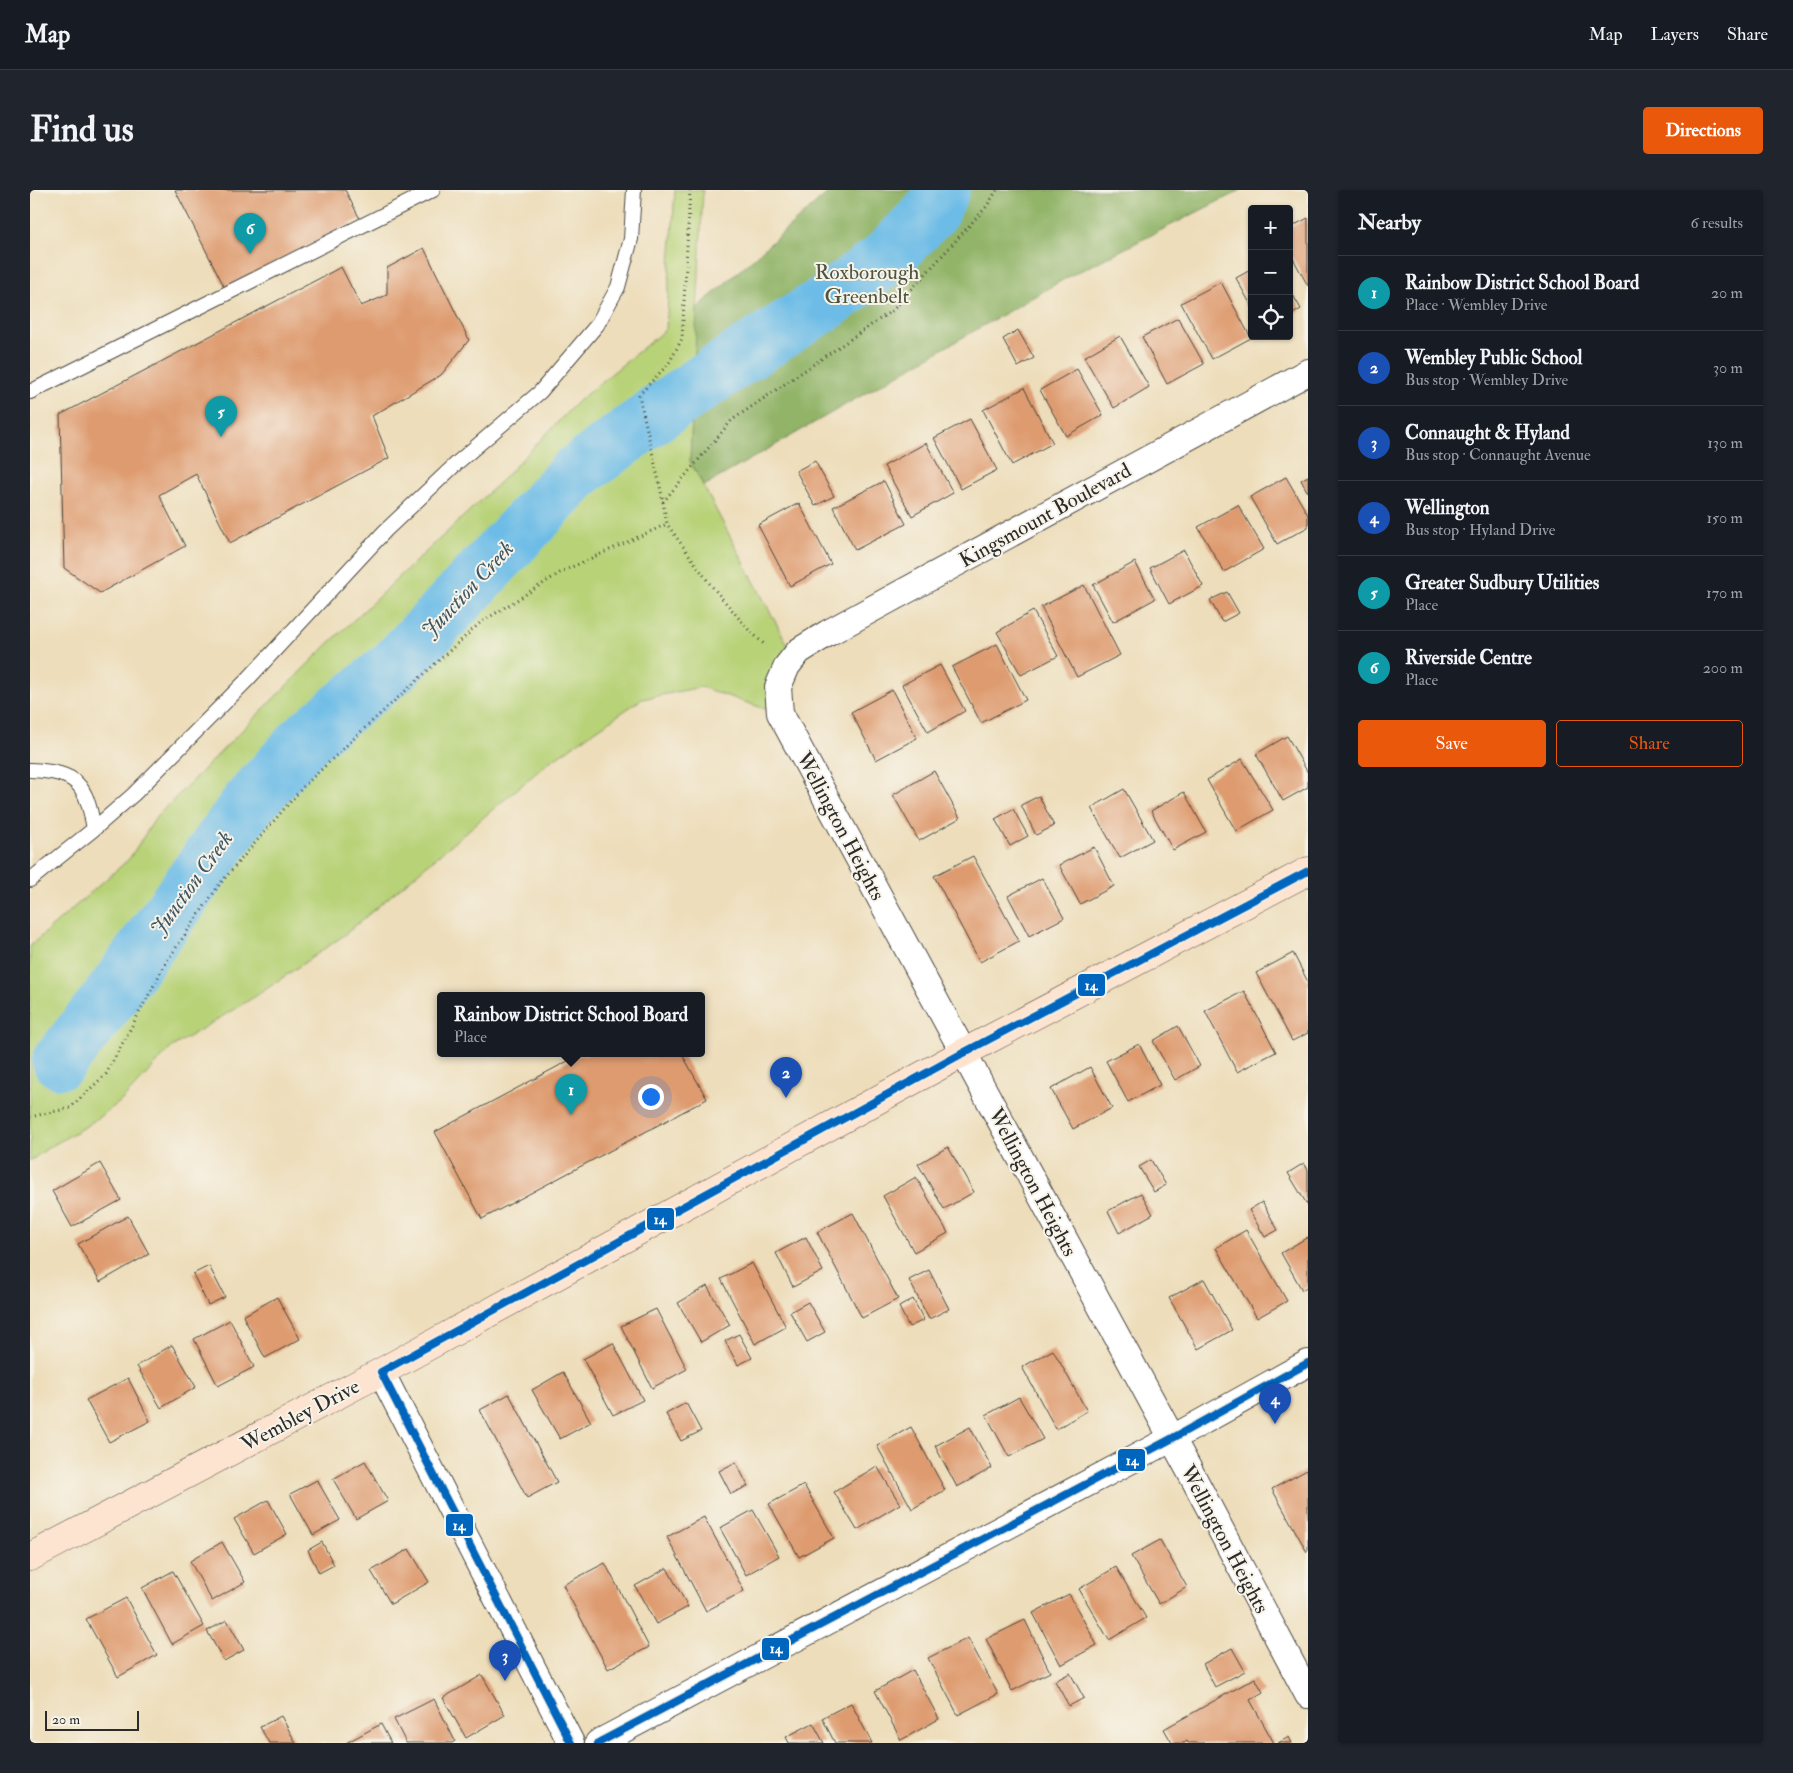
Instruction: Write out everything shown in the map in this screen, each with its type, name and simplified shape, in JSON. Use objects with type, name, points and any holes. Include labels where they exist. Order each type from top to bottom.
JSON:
[{"type":"street","name":"Kingsmount Boulevard","points":[[787,666],[799,651],[828,633],[1308,372]]},
{"type":"street","name":"Wellington Heights","points":[[787,666],[778,687],[780,713],[1170,1439],[1194,1479],[1308,1695]]},
{"type":"street","name":"Wembley Drive","points":[[30,1557],[381,1372],[963,1053],[1308,871]]},
{"type":"street","points":[[598,1743],[1170,1439],[1308,1362]]},
{"type":"street","points":[[381,1372],[571,1743]]},
{"type":"lane","points":[[30,392],[433,190]]},
{"type":"lane","points":[[30,880],[134,794],[248,679],[385,531],[458,462],[540,392],[597,326],[618,287],[631,238],[634,190]]},
{"type":"lane","points":[[30,770],[61,773],[78,783],[89,804],[94,829]]},
{"type":"path","points":[[690,190],[682,339],[669,363],[639,395],[667,524],[710,584],[748,629],[787,666]]},
{"type":"path","points":[[663,502],[732,420],[893,310],[987,206],[997,190]]},
{"type":"path","points":[[30,1117],[70,1108],[106,1074],[167,961],[220,885],[303,787],[368,725],[480,623],[563,571],[667,524]]},
{"type":"green space","points":[[675,190],[703,190],[690,461],[793,655],[777,713],[701,687],[642,699],[549,762],[343,936],[259,994],[172,1047],[120,1102],[88,1125],[48,1148],[30,1161],[30,946],[129,859],[157,816],[324,648],[500,482],[577,402],[666,329]]},
{"type":"green space","name":"Roxborough Greenbelt","points":[[831,190],[1241,190],[1068,277],[704,486],[690,461],[697,308]]},
{"type":"building","points":[[175,190],[345,190],[360,219],[225,288]]},
{"type":"building","points":[[1308,218],[1308,286],[1293,258],[1293,226]]},
{"type":"building","points":[[424,248],[469,340],[441,375],[372,416],[389,458],[230,543],[196,474],[159,495],[185,546],[100,593],[64,568],[60,415],[341,267],[361,306],[387,295],[387,268]]},
{"type":"building","points":[[1248,271],[1248,300],[1236,278]]},
{"type":"building","points":[[1221,282],[1248,332],[1248,340],[1212,359],[1181,303]]},
{"type":"building","points":[[1293,295],[1301,309],[1293,314]]},
{"type":"building","points":[[1178,318],[1204,364],[1167,384],[1142,337]]},
{"type":"building","points":[[1018,330],[1034,358],[1018,367],[1003,339]]},
{"type":"building","points":[[1120,336],[1149,387],[1114,408],[1084,357]]},
{"type":"building","points":[[1077,369],[1103,415],[1066,436],[1040,390]]},
{"type":"building","points":[[1024,388],[1053,443],[1012,465],[983,410]]},
{"type":"building","points":[[970,419],[997,470],[961,489],[934,438]]},
{"type":"building","points":[[926,443],[953,493],[912,516],[884,466]]},
{"type":"building","points":[[815,461],[834,496],[815,506],[796,471]]},
{"type":"building","points":[[1308,476],[1308,493],[1301,480]]},
{"type":"building","points":[[1286,477],[1308,515],[1308,527],[1277,544],[1250,497]]},
{"type":"building","points":[[884,481],[906,524],[855,550],[833,507]]},
{"type":"building","points":[[799,503],[831,564],[790,586],[758,525]]},
{"type":"building","points":[[1238,505],[1264,549],[1224,572],[1198,527]]},
{"type":"building","points":[[1184,550],[1203,586],[1169,604],[1150,568]]},
{"type":"building","points":[[1135,562],[1155,599],[1113,622],[1093,585]]},
{"type":"building","points":[[1084,585],[1120,655],[1077,677],[1041,607]]},
{"type":"building","points":[[1227,592],[1239,613],[1222,622],[1210,600]]},
{"type":"building","points":[[1033,611],[1058,656],[1021,675],[997,632]]},
{"type":"building","points":[[997,644],[1026,700],[981,723],[952,667]]},
{"type":"building","points":[[940,665],[965,711],[928,732],[902,685]]},
{"type":"building","points":[[892,690],[917,738],[876,760],[851,712]]},
{"type":"building","points":[[1287,736],[1308,773],[1308,787],[1283,801],[1256,754]]},
{"type":"building","points":[[1242,759],[1273,810],[1236,831],[1207,780]]},
{"type":"building","points":[[934,771],[960,818],[919,841],[893,795]]},
{"type":"building","points":[[1124,789],[1153,840],[1120,858],[1091,808]]},
{"type":"building","points":[[1184,792],[1206,832],[1173,850],[1151,811]]},
{"type":"building","points":[[1039,796],[1054,826],[1036,835],[1021,805]]},
{"type":"building","points":[[1013,809],[1028,836],[1010,846],[995,819]]},
{"type":"building","points":[[1094,847],[1114,886],[1080,904],[1059,865]]},
{"type":"building","points":[[973,856],[1019,941],[980,962],[934,876]]},
{"type":"building","points":[[1042,878],[1064,918],[1029,936],[1008,896]]},
{"type":"building","points":[[1293,953],[1308,982],[1308,1033],[1292,1041],[1256,973]]},
{"type":"building","points":[[1244,991],[1276,1052],[1237,1072],[1205,1011]]},
{"type":"building","points":[[1178,1026],[1200,1066],[1175,1080],[1153,1041]]},
{"type":"building","points":[[1139,1044],[1160,1085],[1128,1102],[1106,1061]]},
{"type":"building","points":[[575,1057],[684,1057],[707,1099],[482,1219],[435,1132]]},
{"type":"building","points":[[1090,1067],[1112,1108],[1073,1129],[1051,1089]]},
{"type":"building","points":[[948,1147],[974,1192],[944,1209],[918,1164]]},
{"type":"building","points":[[1151,1160],[1166,1185],[1154,1192],[1139,1167]]},
{"type":"building","points":[[100,1163],[121,1200],[72,1227],[52,1191]]},
{"type":"building","points":[[1304,1163],[1308,1170],[1308,1206],[1288,1173]]},
{"type":"building","points":[[916,1177],[948,1233],[914,1252],[883,1196]]},
{"type":"building","points":[[1141,1193],[1153,1214],[1119,1233],[1108,1211]]},
{"type":"building","points":[[1262,1202],[1278,1230],[1265,1237],[1249,1210]]},
{"type":"building","points":[[853,1213],[898,1299],[862,1318],[817,1232]]},
{"type":"building","points":[[128,1216],[149,1254],[100,1282],[78,1244]]},
{"type":"building","points":[[1246,1230],[1287,1301],[1257,1318],[1216,1248]]},
{"type":"building","points":[[806,1237],[823,1271],[793,1287],[776,1253]]},
{"type":"building","points":[[1308,1237],[1308,1286],[1302,1290],[1281,1253]]},
{"type":"building","points":[[752,1263],[786,1327],[755,1344],[721,1279]]},
{"type":"building","points":[[209,1266],[225,1297],[208,1305],[193,1274]]},
{"type":"building","points":[[929,1270],[949,1309],[929,1319],[909,1280]]},
{"type":"building","points":[[1204,1279],[1232,1330],[1198,1349],[1169,1298]]},
{"type":"building","points":[[707,1286],[730,1325],[701,1342],[678,1303]]},
{"type":"building","points":[[277,1297],[300,1339],[265,1358],[243,1316]]},
{"type":"building","points":[[913,1299],[924,1320],[909,1327],[899,1307]]},
{"type":"building","points":[[808,1302],[825,1332],[807,1342],[790,1312]]},
{"type":"building","points":[[656,1309],[687,1369],[652,1388],[621,1326]]},
{"type":"building","points":[[230,1320],[254,1367],[218,1386],[194,1339]]},
{"type":"building","points":[[739,1334],[752,1358],[738,1365],[725,1341]]},
{"type":"building","points":[[613,1343],[643,1400],[613,1415],[583,1359]]},
{"type":"building","points":[[172,1345],[196,1387],[161,1408],[137,1366]]},
{"type":"building","points":[[1053,1350],[1087,1411],[1056,1429],[1022,1367]]},
{"type":"building","points":[[563,1372],[591,1422],[560,1439],[532,1390]]},
{"type":"building","points":[[128,1378],[150,1421],[109,1442],[86,1400]]},
{"type":"building","points":[[509,1394],[557,1482],[527,1498],[480,1410]]},
{"type":"building","points":[[1019,1397],[1043,1439],[1009,1457],[986,1415]]},
{"type":"building","points":[[686,1403],[701,1431],[681,1441],[666,1414]]},
{"type":"building","points":[[911,1427],[945,1490],[912,1509],[877,1446]]},
{"type":"building","points":[[970,1427],[992,1468],[957,1487],[935,1446]]},
{"type":"building","points":[[365,1461],[388,1501],[356,1519],[333,1479]]},
{"type":"building","points":[[736,1462],[748,1486],[731,1494],[719,1471]]},
{"type":"building","points":[[877,1466],[900,1504],[857,1530],[834,1492]]},
{"type":"building","points":[[1307,1470],[1308,1551],[1307,1552],[1272,1489]]},
{"type":"building","points":[[317,1480],[340,1520],[313,1535],[290,1494]]},
{"type":"building","points":[[804,1485],[834,1538],[799,1557],[769,1504]]},
{"type":"building","points":[[268,1500],[287,1534],[254,1553],[234,1519]]},
{"type":"building","points":[[753,1510],[779,1556],[746,1575],[720,1528]]},
{"type":"building","points":[[704,1517],[744,1591],[706,1611],[667,1537]]},
{"type":"building","points":[[1160,1540],[1187,1587],[1159,1604],[1131,1556]]},
{"type":"building","points":[[222,1542],[245,1582],[212,1601],[190,1561]]},
{"type":"building","points":[[322,1542],[334,1565],[319,1573],[308,1550]]},
{"type":"building","points":[[409,1549],[429,1582],[391,1604],[371,1571]]},
{"type":"building","points":[[605,1563],[649,1647],[608,1669],[563,1585]]},
{"type":"building","points":[[1116,1567],[1146,1618],[1109,1640],[1079,1589]]},
{"type":"building","points":[[667,1568],[688,1607],[656,1624],[635,1586]]},
{"type":"building","points":[[173,1571],[204,1626],[172,1644],[142,1588]]},
{"type":"building","points":[[1069,1594],[1097,1645],[1061,1665],[1033,1613]]},
{"type":"building","points":[[126,1598],[157,1655],[118,1677],[86,1619]]},
{"type":"building","points":[[227,1620],[244,1650],[224,1661],[207,1631]]},
{"type":"building","points":[[1025,1620],[1050,1672],[1012,1691],[986,1639]]},
{"type":"building","points":[[968,1638],[998,1694],[958,1715],[928,1658]]},
{"type":"building","points":[[1232,1648],[1245,1671],[1215,1687],[1203,1664]]},
{"type":"building","points":[[913,1670],[939,1719],[901,1740],[875,1691]]},
{"type":"building","points":[[1070,1673],[1084,1698],[1069,1706],[1055,1681]]},
{"type":"building","points":[[482,1675],[505,1715],[466,1738],[443,1698]]},
{"type":"building","points":[[1255,1678],[1263,1692],[1250,1700],[1274,1743],[1188,1743],[1187,1741],[1184,1743],[1172,1743],[1164,1729]]},
{"type":"building","points":[[434,1699],[455,1741],[452,1743],[406,1743],[394,1719]]},
{"type":"building","points":[[851,1703],[872,1743],[835,1743],[822,1718]]},
{"type":"building","points":[[281,1716],[296,1743],[269,1743],[260,1727]]},
{"type":"building","points":[[813,1723],[824,1743],[789,1743],[786,1737]]},
{"type":"building","points":[[381,1724],[391,1743],[346,1743]]},
{"type":"building","points":[[1289,1737],[1292,1743],[1278,1743]]},
{"type":"waterway","name":"Junction Creek","points":[[60,1061],[111,996],[248,804],[307,738],[394,667],[577,472],[655,415],[827,302],[883,261],[931,212],[942,190]]},
{"type":"transit line","name":"14","points":[[571,1743],[381,1372],[963,1053],[1308,871]]},
{"type":"transit line","name":"14","points":[[598,1743],[1171,1439],[1308,1363]]},
{"type":"place","name":"Riverside Centre","points":[[250,254]]},
{"type":"place","name":"Greater Sudbury Utilities","points":[[221,437]]},
{"type":"place","name":"Wembley Public School","points":[[786,1098]]},
{"type":"place","name":"Rainbow District School Board","points":[[571,1115]]},
{"type":"place","name":"Wellington","points":[[1275,1424]]},
{"type":"place","name":"Connaught & Hyland","points":[[505,1681]]}]
